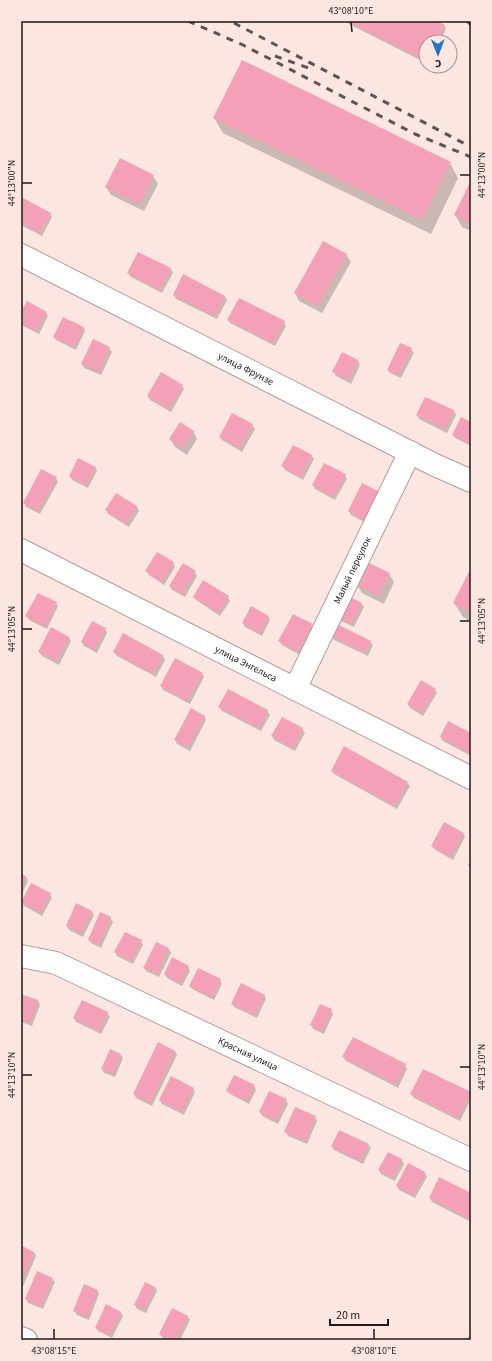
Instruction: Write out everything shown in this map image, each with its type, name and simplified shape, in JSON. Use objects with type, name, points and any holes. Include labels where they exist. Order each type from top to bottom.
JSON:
[{"type":"street","name":"улица Фрунзе","points":[[21,255],[410,452],[471,481]]},
{"type":"street","name":"Малый переулок","points":[[295,689],[410,452]]},
{"type":"street","name":"улица Энгельса","points":[[21,550],[471,778]]},
{"type":"street","name":"Красная улица","points":[[21,956],[56,963],[471,1160]]},
{"type":"street","points":[[21,1338],[26,1340]]},
{"type":"building","points":[[347,21],[437,21],[445,25],[440,34],[418,34],[418,57]]},
{"type":"building","points":[[242,60],[451,162],[422,220],[213,118]]},
{"type":"building","points":[[120,158],[154,175],[139,204],[105,187]]},
{"type":"building","points":[[471,180],[471,224],[454,215]]},
{"type":"building","points":[[21,197],[51,213],[40,233],[21,223]]},
{"type":"building","points":[[323,241],[347,254],[318,306],[294,293]]},
{"type":"building","points":[[138,252],[171,268],[160,290],[127,273]]},
{"type":"building","points":[[183,274],[225,296],[215,316],[173,295]]},
{"type":"building","points":[[239,298],[285,321],[273,343],[227,320]]},
{"type":"building","points":[[27,301],[47,312],[36,331],[21,323],[21,311]]},
{"type":"building","points":[[63,317],[84,327],[74,347],[53,337]]},
{"type":"building","points":[[93,339],[110,347],[99,372],[81,364]]},
{"type":"building","points":[[400,343],[412,348],[399,375],[387,370]]},
{"type":"building","points":[[342,352],[358,360],[349,380],[332,372]]},
{"type":"building","points":[[161,372],[183,385],[169,409],[147,396]]},
{"type":"building","points":[[425,397],[454,410],[445,429],[416,415]]},
{"type":"building","points":[[232,413],[253,424],[240,448],[219,437]]},
{"type":"building","points":[[461,417],[471,422],[471,444],[452,435]]},
{"type":"building","points":[[180,422],[194,431],[182,448],[169,439]]},
{"type":"building","points":[[293,445],[312,455],[301,477],[281,466]]},
{"type":"building","points":[[78,458],[96,467],[86,485],[69,476]]},
{"type":"building","points":[[324,463],[346,474],[333,497],[312,485]]},
{"type":"building","points":[[41,469],[57,477],[38,511],[23,503]]},
{"type":"building","points":[[362,483],[384,494],[369,523],[348,511]]},
{"type":"building","points":[[116,493],[137,506],[126,524],[105,510]]},
{"type":"building","points":[[157,552],[174,562],[162,582],[145,571]]},
{"type":"building","points":[[367,562],[390,573],[379,596],[356,585]]},
{"type":"building","points":[[183,563],[196,571],[182,594],[169,586]]},
{"type":"building","points":[[471,568],[471,612],[453,603]]},
{"type":"building","points":[[203,580],[229,596],[218,613],[193,597]]},
{"type":"building","points":[[38,593],[57,602],[45,626],[25,616]]},
{"type":"building","points":[[346,595],[362,603],[352,624],[336,617]]},
{"type":"building","points":[[251,606],[269,616],[260,633],[242,623]]},
{"type":"building","points":[[293,614],[313,624],[298,652],[278,641]]},
{"type":"building","points":[[92,621],[106,628],[94,650],[81,642]]},
{"type":"building","points":[[337,624],[371,641],[365,653],[331,636]]},
{"type":"building","points":[[51,627],[69,637],[57,661],[38,652]]},
{"type":"building","points":[[123,633],[163,655],[153,674],[113,652]]},
{"type":"building","points":[[175,658],[203,673],[187,701],[160,686]]},
{"type":"building","points":[[421,680],[436,689],[421,713],[407,704]]},
{"type":"building","points":[[228,689],[268,710],[259,728],[218,707]]},
{"type":"building","points":[[191,708],[205,716],[188,747],[174,740]]},
{"type":"building","points":[[282,717],[303,728],[293,748],[271,736]]},
{"type":"building","points":[[448,721],[471,733],[471,754],[440,737]]},
{"type":"building","points":[[344,746],[408,782],[395,806],[331,771]]},
{"type":"building","points":[[444,822],[464,833],[450,857],[431,846]]},
{"type":"building","points":[[21,874],[26,876],[21,888]]},
{"type":"building","points":[[31,883],[51,893],[40,912],[21,902]]},
{"type":"building","points":[[76,903],[92,911],[81,934],[66,926]]},
{"type":"building","points":[[100,912],[111,917],[99,945],[88,940]]},
{"type":"building","points":[[125,932],[142,940],[131,961],[114,952]]},
{"type":"building","points":[[156,942],[169,948],[157,974],[143,968]]},
{"type":"building","points":[[172,957],[189,966],[180,983],[164,974]]},
{"type":"building","points":[[198,968],[221,979],[212,997],[189,986]]},
{"type":"building","points":[[241,983],[265,995],[255,1015],[231,1004]]},
{"type":"building","points":[[21,994],[38,1000],[30,1023],[21,1020]]},
{"type":"building","points":[[82,1000],[108,1012],[99,1031],[73,1018]]},
{"type":"building","points":[[320,1004],[332,1009],[322,1031],[310,1025]]},
{"type":"building","points":[[353,1037],[406,1064],[396,1084],[342,1057]]},
{"type":"building","points":[[158,1042],[175,1051],[150,1103],[133,1094]]},
{"type":"building","points":[[110,1049],[121,1054],[113,1074],[101,1069]]},
{"type":"building","points":[[423,1069],[471,1092],[458,1118],[410,1094]]},
{"type":"building","points":[[234,1075],[255,1085],[247,1101],[226,1091]]},
{"type":"building","points":[[171,1076],[194,1088],[182,1112],[159,1100]]},
{"type":"building","points":[[269,1091],[287,1099],[276,1121],[259,1112]]},
{"type":"building","points":[[295,1107],[316,1116],[305,1141],[284,1132]]},
{"type":"building","points":[[339,1130],[369,1144],[361,1161],[331,1147]]},
{"type":"building","points":[[388,1152],[402,1159],[393,1178],[378,1170]]},
{"type":"building","points":[[408,1163],[425,1172],[413,1195],[396,1186]]},
{"type":"building","points":[[439,1177],[471,1193],[471,1220],[429,1198]]},
{"type":"building","points":[[22,1246],[34,1252],[21,1283],[21,1248]]},
{"type":"building","points":[[37,1271],[53,1278],[41,1306],[25,1299]]},
{"type":"building","points":[[145,1282],[155,1287],[144,1310],[134,1305]]},
{"type":"building","points":[[84,1284],[98,1290],[87,1317],[73,1311]]},
{"type":"building","points":[[106,1304],[121,1312],[110,1335],[95,1328]]},
{"type":"building","points":[[172,1308],[188,1316],[176,1340],[170,1340],[159,1334]]},
{"type":"railway","points":[[188,21],[243,45],[415,134],[471,157]]},
{"type":"railway","points":[[467,21],[471,25]]},
{"type":"railway","points":[[234,23],[471,147]]},
{"type":"railway","points":[[275,56],[314,70]]}]
